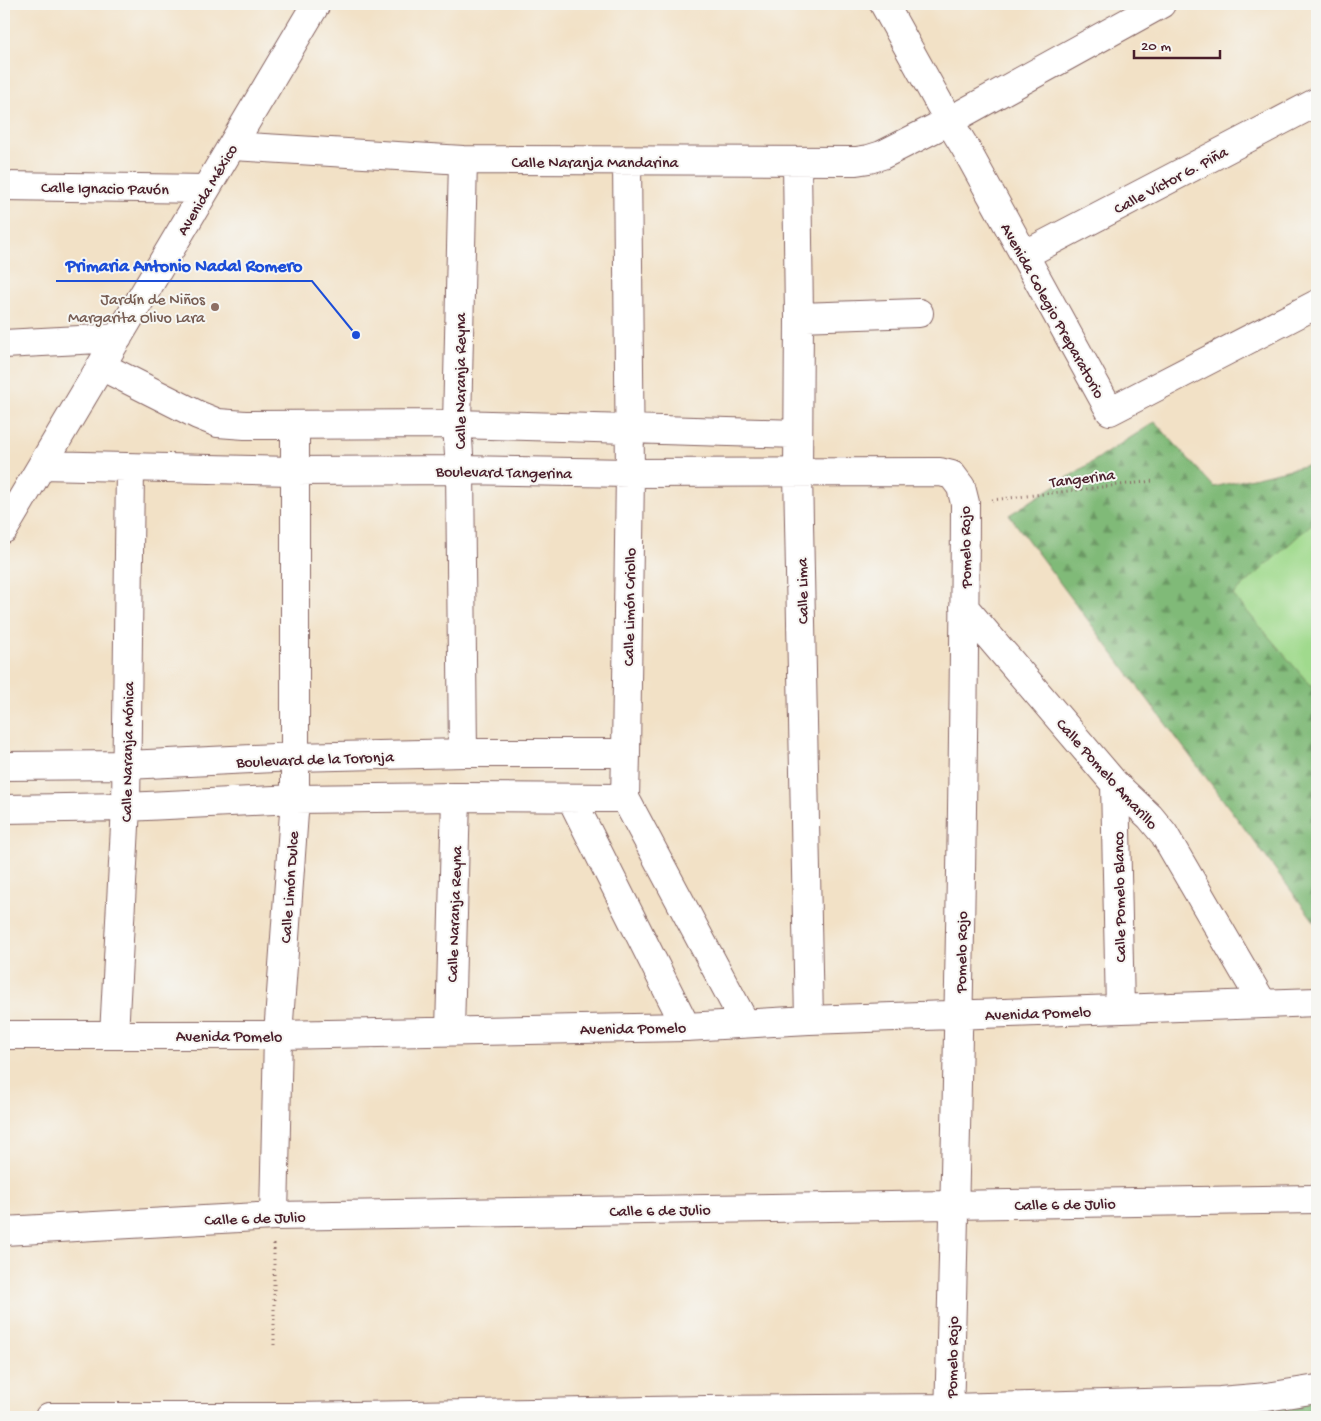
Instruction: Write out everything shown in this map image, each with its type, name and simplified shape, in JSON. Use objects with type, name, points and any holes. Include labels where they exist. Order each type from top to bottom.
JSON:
[{"type":"street","name":"Avenida México","points":[[4,529],[316,4]]},
{"type":"street","name":"Avenida Colegio Preparatorio","points":[[884,4],[1110,412],[1317,304]]},
{"type":"street","name":"Calle Naranja Mandarina","points":[[232,146],[463,160],[856,162],[882,155],[949,121],[1161,4]]},
{"type":"street","name":"Calle Víctor G. Piña","points":[[1024,255],[1317,102]]},
{"type":"street","name":"Calle Naranja Reyna","points":[[463,160],[457,424],[460,470],[463,753]]},
{"type":"street","name":"Calle Limón Criollo","points":[[627,161],[630,473],[625,798],[745,1023]]},
{"type":"street","name":"Calle Lima","points":[[797,162],[800,317],[798,473],[809,1020]]},
{"type":"street","name":"Calle Ignacio Pavón","points":[[4,186],[206,190]]},
{"type":"street","points":[[800,317],[919,313]]},
{"type":"street","points":[[4,344],[118,338]]},
{"type":"street","points":[[101,366],[198,415],[218,423],[245,426],[457,424],[798,434]]},
{"type":"street","name":"Calle Limón Dulce","points":[[274,1216],[278,1035],[294,799],[295,425]]},
{"type":"street","name":"Boulevard Tangerina","points":[[42,465],[294,471],[940,472],[952,476],[961,487]]},
{"type":"street","name":"Calle Naranja Mónica","points":[[114,1035],[126,807],[130,468]]},
{"type":"street","name":"Pomelo Rojo","points":[[949,1413],[959,1015],[965,503],[961,487]]},
{"type":"street","name":"Calle Pomelo Amarillo","points":[[964,607],[1115,784],[1150,817],[1164,834],[1263,1004]]},
{"type":"street","name":"Boulevard de la Toronja","points":[[4,766],[126,765],[463,753],[626,753]]},
{"type":"street","name":"Calle Pomelo Blanco","points":[[1115,784],[1120,1009]]},
{"type":"street","name":"Calle Naranja Reyna","points":[[450,1031],[456,797]]},
{"type":"street","points":[[4,809],[126,807],[294,799],[456,797],[625,798]]},
{"type":"street","points":[[572,798],[686,1027]]},
{"type":"street","name":"Avenida Pomelo","points":[[4,1035],[278,1035],[686,1027],[809,1020],[1317,1002]]},
{"type":"street","name":"Calle 6 de Julio","points":[[4,1231],[274,1216],[1317,1199]]},
{"type":"street","points":[[48,1417],[949,1413],[1220,1400],[1317,1389]]},
{"type":"path","name":"Tangerina","points":[[1013,498],[1153,481]]},
{"type":"path","points":[[274,1216],[274,1349]]},
{"type":"green space","points":[[1155,422],[1214,487],[1317,463],[1317,925],[1009,515]]},
{"type":"green space","points":[[1317,519],[1317,693],[1233,595]]},
{"type":"green space","points":[[1317,1390],[1317,1417],[1141,1417],[1139,1400]]},
{"type":"place","name":"Jardín de Niños Margarita Olivo Lara","points":[[215,307]]},
{"type":"place","name":"Primaria Antonio Nadal Romero","points":[[356,335]]}]
